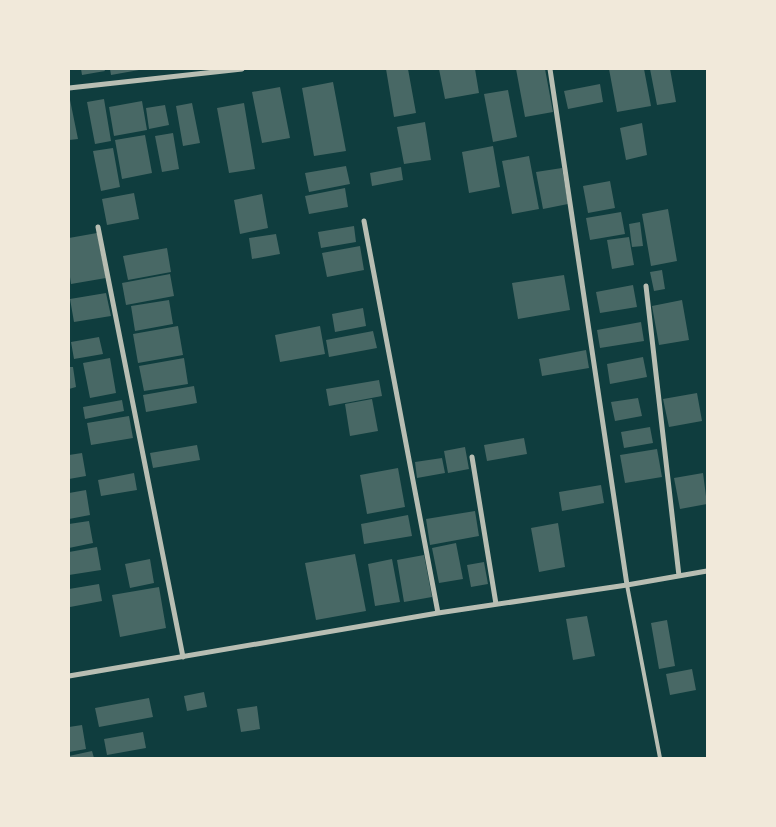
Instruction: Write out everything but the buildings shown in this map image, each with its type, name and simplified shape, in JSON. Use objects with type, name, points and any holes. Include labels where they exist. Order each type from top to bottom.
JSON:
[{"type":"street","points":[[69,88],[242,69]]},
{"type":"street","points":[[550,69],[627,585]]},
{"type":"street","points":[[364,221],[438,613]]},
{"type":"street","points":[[98,227],[183,657]]},
{"type":"street","points":[[646,286],[679,576]]},
{"type":"street","points":[[472,457],[496,604]]},
{"type":"street","points":[[69,676],[438,613],[707,571]]},
{"type":"lane","points":[[627,585],[660,758]]}]
